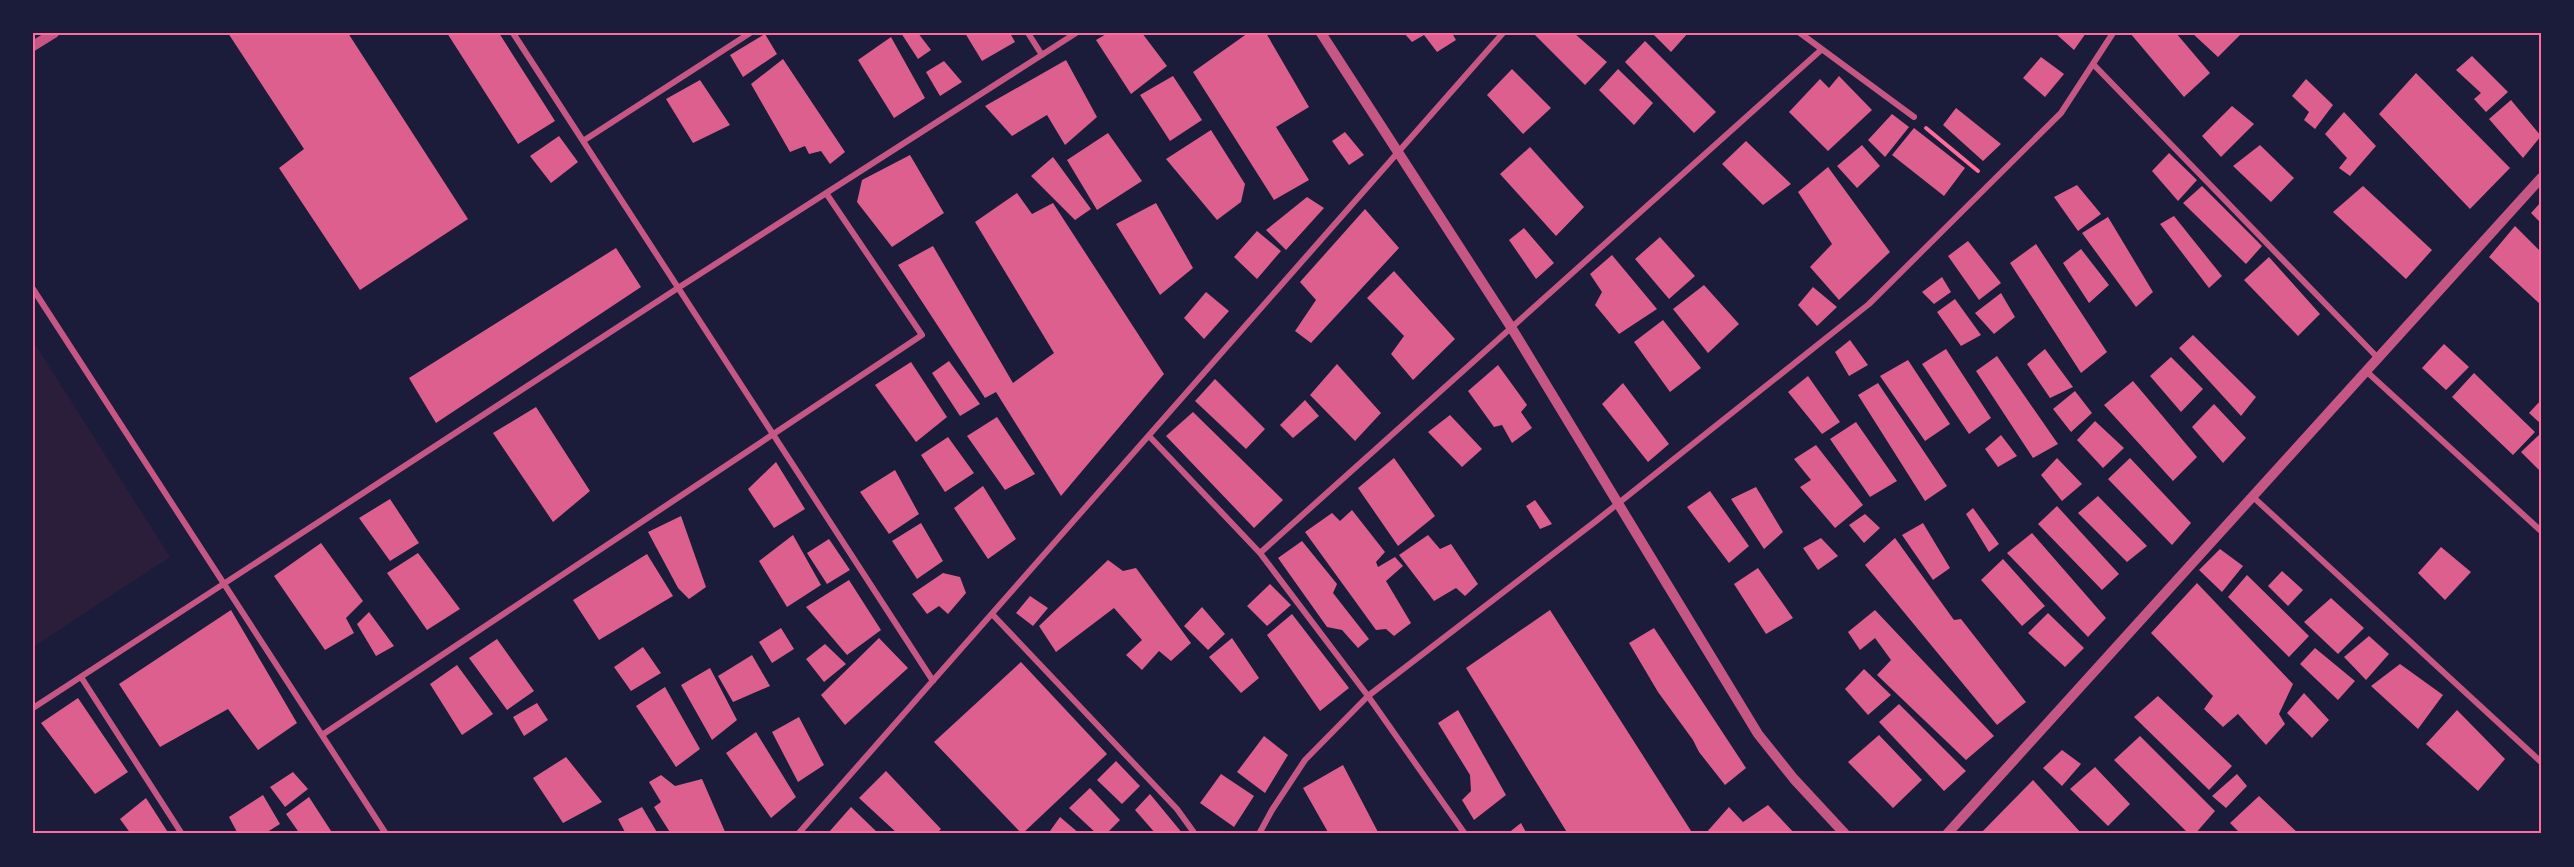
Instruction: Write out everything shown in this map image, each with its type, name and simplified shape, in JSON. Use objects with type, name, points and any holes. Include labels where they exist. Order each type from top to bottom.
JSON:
[{"type":"street","points":[[33,46],[54,33]]},
{"type":"street","points":[[513,33],[933,681]]},
{"type":"street","points":[[583,141],[750,33]]},
{"type":"street","points":[[1028,33],[1042,55]]},
{"type":"street","points":[[33,708],[678,288],[1076,33]]},
{"type":"street","points":[[1321,33],[1511,327],[1758,734],[1794,779],[1845,834]]},
{"type":"street","points":[[798,834],[1150,437],[1503,33]]},
{"type":"street","points":[[1800,33],[1914,117]]},
{"type":"street","points":[[1259,834],[1305,760],[1368,696],[1618,503],[1869,304],[2061,113],[2112,33]]},
{"type":"street","points":[[1260,554],[1821,50]]},
{"type":"street","points":[[2094,64],[2377,357]]},
{"type":"street","points":[[1947,834],[2541,178]]},
{"type":"street","points":[[322,735],[922,334],[826,193]]},
{"type":"street","points":[[33,288],[386,834]]},
{"type":"street","points":[[2366,370],[2541,531]]},
{"type":"street","points":[[1150,437],[1260,554],[1368,696],[1465,834]]},
{"type":"street","points":[[2252,496],[2541,762]]},
{"type":"street","points":[[993,615],[1177,809],[1195,834]]},
{"type":"street","points":[[81,677],[182,834]]},
{"type":"path","points":[[1914,117],[1991,183]]},
{"type":"shaded area","points":[[33,341],[170,557],[33,647]]},
{"type":"building","points":[[228,33],[348,33],[468,219],[360,290],[279,168],[304,149]]},
{"type":"building","points":[[447,33],[499,33],[555,121],[518,144]]},
{"type":"building","points":[[901,33],[918,33],[931,50],[918,59]]},
{"type":"building","points":[[965,33],[1010,33],[1015,42],[982,61]]},
{"type":"building","points":[[1108,33],[1142,33],[1167,66],[1131,94],[1096,40]]},
{"type":"building","points":[[1248,33],[1266,33],[1309,107],[1276,127],[1309,180],[1274,200],[1193,72]]},
{"type":"building","points":[[1404,33],[1452,33],[1456,40],[1437,52],[1424,35],[1412,42]]},
{"type":"building","points":[[1536,33],[1574,33],[1607,62],[1585,85],[1535,35]]},
{"type":"building","points":[[1652,33],[1688,33],[1671,52]]},
{"type":"building","points":[[2055,33],[2086,33],[2074,50]]},
{"type":"building","points":[[2130,33],[2176,33],[2210,73],[2184,97]]},
{"type":"building","points":[[2192,33],[2242,33],[2218,57]]},
{"type":"building","points":[[765,34],[777,54],[743,77],[730,55]]},
{"type":"building","points":[[891,37],[925,98],[894,118],[858,60]]},
{"type":"building","points":[[1645,41],[1716,112],[1694,133],[1625,62]]},
{"type":"building","points":[[2472,56],[2508,92],[2486,112],[2474,99],[2481,93],[2456,70]]},
{"type":"building","points":[[2041,57],[2064,74],[2045,97],[2023,78]]},
{"type":"building","points":[[783,59],[845,152],[830,164],[821,151],[809,154],[805,146],[790,152],[751,84]]},
{"type":"building","points":[[1066,60],[1097,117],[1065,145],[1047,115],[1012,136],[985,106]]},
{"type":"building","points":[[944,61],[962,82],[940,96],[926,72]]},
{"type":"building","points":[[1512,69],[1551,108],[1523,134],[1487,95]]},
{"type":"building","points":[[1618,69],[1653,103],[1634,125],[1599,90]]},
{"type":"building","points":[[2416,73],[2510,168],[2470,209],[2379,114]]},
{"type":"building","points":[[1173,76],[1202,120],[1170,141],[1140,95]]},
{"type":"building","points":[[1839,76],[1872,110],[1828,151],[1789,112],[1820,79],[1829,88]]},
{"type":"building","points":[[2306,79],[2333,105],[2315,129],[2304,120],[2309,112],[2292,96]]},
{"type":"building","points":[[700,80],[730,125],[693,143],[666,99]]},
{"type":"building","points":[[2511,100],[2541,136],[2523,158],[2489,119]]},
{"type":"building","points":[[2232,106],[2254,124],[2221,157],[2202,136]]},
{"type":"building","points":[[1956,108],[2001,144],[1983,161],[1943,125]]},
{"type":"building","points":[[2344,112],[2376,146],[2350,176],[2339,168],[2347,158],[2325,134]]},
{"type":"building","points":[[1892,114],[1909,127],[1885,157],[1868,140]]},
{"type":"building","points":[[1914,128],[1965,168],[1944,196],[1892,155]]},
{"type":"building","points":[[1211,130],[1245,184],[1241,202],[1217,220],[1166,159]]},
{"type":"building","points":[[1345,132],[1364,155],[1349,165],[1332,141]]},
{"type":"building","points":[[1108,133],[1142,181],[1097,210],[1067,160]]},
{"type":"building","points":[[559,136],[578,162],[551,183],[530,156]]},
{"type":"building","points":[[1746,141],[1791,184],[1763,205],[1722,164]]},
{"type":"building","points":[[1862,145],[1880,166],[1857,188],[1837,166]]},
{"type":"building","points":[[2260,145],[2294,178],[2271,202],[2233,166]]},
{"type":"building","points":[[1530,147],[1584,207],[1556,236],[1500,174]]},
{"type":"building","points":[[2169,153],[2197,180],[2178,201],[2152,171]]},
{"type":"building","points":[[910,155],[944,213],[892,247],[857,202],[862,180]]},
{"type":"building","points":[[1053,157],[1091,209],[1075,220],[1031,176]]},
{"type":"building","points":[[1828,167],[1890,252],[1839,300],[1810,267],[1832,244],[1798,192]]},
{"type":"building","points":[[2077,185],[2101,214],[2078,231],[2054,197]]},
{"type":"building","points":[[2202,186],[2262,246],[2246,264],[2183,203]]},
{"type":"building","points":[[2363,186],[2432,250],[2406,279],[2333,212]]},
{"type":"building","points":[[1017,193],[1032,214],[1053,203],[1164,374],[1061,496],[996,392],[985,398],[898,265],[933,246],[1013,383],[1054,353],[975,222]]},
{"type":"building","points":[[1307,197],[1324,208],[1286,250],[1266,230]]},
{"type":"building","points":[[2541,202],[2541,223],[2531,213]]},
{"type":"building","points":[[1156,203],[1193,268],[1160,295],[1116,224]]},
{"type":"building","points":[[1365,209],[1399,248],[1311,343],[1295,331],[1316,300],[1300,282]]},
{"type":"building","points":[[2174,216],[2222,276],[2209,288],[2160,224]]},
{"type":"building","points":[[2108,217],[2153,292],[2136,307],[2082,233]]},
{"type":"building","points":[[2515,226],[2541,252],[2541,305],[2489,257]]},
{"type":"building","points":[[1524,228],[1554,263],[1536,279],[1509,240]]},
{"type":"building","points":[[1257,231],[1281,251],[1257,279],[1234,257]]},
{"type":"building","points":[[1660,237],[1695,276],[1669,299],[1635,259]]},
{"type":"building","points":[[1968,241],[2001,283],[1979,300],[1948,256]]},
{"type":"building","points":[[2036,244],[2107,352],[2081,373],[2010,263]]},
{"type":"building","points":[[616,248],[641,287],[436,423],[409,378]]},
{"type":"building","points":[[2081,249],[2109,285],[2089,303],[2063,263]]},
{"type":"building","points":[[1612,255],[1657,309],[1619,334],[1595,305],[1602,292],[1590,274]]},
{"type":"building","points":[[2269,257],[2320,314],[2298,336],[2244,280]]},
{"type":"building","points":[[1394,271],[1455,339],[1413,380],[1391,354],[1404,336],[1367,298]]},
{"type":"building","points":[[1942,277],[1951,292],[1934,304],[1922,292]]},
{"type":"building","points":[[1704,285],[1739,324],[1708,353],[1673,309]]},
{"type":"building","points":[[1813,287],[1837,307],[1817,326],[1798,305]]},
{"type":"building","points":[[1206,292],[1229,311],[1204,339],[1184,318]]},
{"type":"building","points":[[2001,293],[2015,317],[1994,334],[1975,313]]},
{"type":"building","points":[[1955,299],[1981,335],[1961,346],[1937,312]]},
{"type":"building","points":[[1663,320],[1701,368],[1670,392],[1634,342]]},
{"type":"building","points":[[2193,335],[2256,397],[2241,416],[2179,348]]},
{"type":"building","points":[[1850,340],[1868,365],[1849,376],[1835,352]]},
{"type":"building","points":[[2444,344],[2469,367],[2446,390],[2422,368]]},
{"type":"building","points":[[1946,349],[1991,418],[1969,434],[1922,364]]},
{"type":"building","points":[[2045,349],[2073,387],[2050,398],[2027,364]]},
{"type":"building","points":[[1997,356],[2058,444],[2033,458],[1976,371]]},
{"type":"building","points":[[2171,357],[2203,389],[2181,412],[2150,376]]},
{"type":"building","points":[[1908,360],[1950,424],[1925,441],[1880,376]]},
{"type":"building","points":[[949,361],[980,404],[960,416],[932,373]]},
{"type":"building","points":[[911,362],[947,417],[916,442],[875,385]]},
{"type":"building","points":[[1337,364],[1381,413],[1355,441],[1310,395]]},
{"type":"building","points":[[1498,365],[1527,405],[1521,412],[1532,428],[1512,443],[1502,425],[1494,427],[1468,391]]},
{"type":"building","points":[[2474,373],[2535,432],[2513,455],[2452,397]]},
{"type":"building","points":[[1808,376],[1840,422],[1822,434],[1788,392]]},
{"type":"building","points":[[1215,379],[1265,429],[1246,449],[1195,401]]},
{"type":"building","points":[[2133,381],[2197,457],[2173,481],[2104,405]]},
{"type":"building","points":[[1623,383],[1669,444],[1648,462],[1602,404]]},
{"type":"building","points":[[1878,383],[1947,486],[1925,501],[1858,395]]},
{"type":"building","points":[[2075,391],[2092,413],[2071,432],[2053,409]]},
{"type":"building","points":[[1305,400],[1319,416],[1293,438],[1280,425]]},
{"type":"building","points":[[2541,400],[2541,424],[2529,413]]},
{"type":"building","points":[[2214,404],[2246,438],[2223,463],[2192,427]]},
{"type":"building","points":[[536,407],[590,491],[553,522],[493,433]]},
{"type":"building","points":[[1193,412],[1283,500],[1254,528],[1166,436]]},
{"type":"building","points":[[1450,415],[1482,449],[1462,467],[1428,432]]},
{"type":"building","points":[[997,417],[1035,474],[1005,490],[967,436]]},
{"type":"building","points":[[2095,421],[2124,448],[2103,468],[2077,440]]},
{"type":"building","points":[[1856,422],[1897,481],[1870,497],[1830,439]]},
{"type":"building","points":[[2540,434],[2541,470],[2540,471],[2521,452]]},
{"type":"building","points":[[2001,435],[2017,456],[1998,467],[1985,449]]},
{"type":"building","points":[[948,437],[974,473],[945,492],[921,455]]},
{"type":"building","points":[[1816,445],[1863,505],[1835,528],[1800,487],[1811,480],[1794,459]]},
{"type":"building","points":[[1394,458],[1435,516],[1398,546],[1358,488]]},
{"type":"building","points":[[2057,458],[2082,484],[2062,501],[2041,475]]},
{"type":"building","points":[[2130,458],[2191,523],[2172,545],[2108,479]]},
{"type":"building","points":[[776,462],[805,509],[774,528],[748,489]]},
{"type":"building","points":[[895,470],[919,514],[889,534],[860,492]]},
{"type":"building","points":[[983,486],[1016,539],[988,559],[954,508]]},
{"type":"building","points":[[1756,487],[1783,532],[1764,549],[1731,499]]},
{"type":"building","points":[[1710,491],[1749,546],[1729,563],[1687,507]]},
{"type":"building","points":[[2098,496],[2147,546],[2127,562],[2078,513]]},
{"type":"building","points":[[390,499],[419,543],[390,561],[359,518]]},
{"type":"building","points":[[1535,500],[1552,524],[1540,529],[1526,506]]},
{"type":"building","points":[[2057,506],[2119,574],[2102,590],[2038,524]]},
{"type":"building","points":[[1973,508],[1999,544],[1989,552],[1966,514]]},
{"type":"building","points":[[1352,510],[1385,552],[1376,562],[1378,567],[1395,557],[1403,566],[1386,581],[1411,623],[1394,636],[1386,629],[1376,630],[1305,532],[1332,513],[1340,521]]},
{"type":"building","points":[[1865,514],[1880,528],[1864,543],[1849,525]]},
{"type":"building","points":[[681,516],[706,587],[689,599],[678,588],[648,532]]},
{"type":"building","points":[[921,523],[943,561],[917,579],[892,541]]},
{"type":"building","points":[[1923,523],[1950,568],[1933,580],[1902,535]]},
{"type":"building","points":[[2032,533],[2106,618],[2088,637],[2007,553]]},
{"type":"building","points":[[793,535],[821,585],[787,607],[759,561]]},
{"type":"building","points":[[1428,535],[1440,549],[1451,544],[1478,584],[1465,596],[1456,588],[1434,601],[1399,555]]},
{"type":"building","points":[[1821,538],[1838,556],[1818,570],[1803,548]]},
{"type":"building","points":[[1895,538],[1954,620],[1961,619],[2026,702],[1997,725],[1865,565]]},
{"type":"building","points":[[829,539],[850,570],[827,584],[807,553]]},
{"type":"building","points":[[1302,541],[1337,584],[1333,593],[1369,639],[1358,648],[1342,630],[1327,627],[1278,558]]},
{"type":"building","points":[[321,543],[363,601],[346,618],[354,633],[325,650],[274,576]]},
{"type":"building","points":[[2441,547],[2471,572],[2445,600],[2418,573]]},
{"type":"building","points":[[2220,549],[2243,566],[2222,592],[2199,570]]},
{"type":"building","points":[[418,553],[460,609],[427,630],[387,573]]},
{"type":"building","points":[[647,554],[673,596],[599,640],[573,600]]},
{"type":"building","points":[[2003,559],[2045,606],[2022,626],[1981,580]]},
{"type":"building","points":[[1108,560],[1123,571],[1136,568],[1191,643],[1171,661],[1159,651],[1142,670],[1126,655],[1142,640],[1114,608],[1056,652],[1039,626]]},
{"type":"building","points":[[1758,568],[1793,618],[1766,634],[1734,584]]},
{"type":"building","points":[[2282,571],[2303,590],[2288,606],[2268,586]]},
{"type":"building","points":[[943,573],[960,577],[966,593],[948,614],[939,606],[927,614],[912,594]]},
{"type":"building","points":[[2247,575],[2309,636],[2289,657],[2228,597]]},
{"type":"building","points":[[849,580],[881,630],[847,655],[806,607]]},
{"type":"building","points":[[2197,583],[2293,684],[2279,714],[2285,724],[2266,745],[2238,714],[2223,727],[2204,709],[2213,696],[2151,633]]},
{"type":"building","points":[[1270,584],[1291,605],[1267,626],[1247,606]]},
{"type":"building","points":[[1030,596],[1048,608],[1033,626],[1016,613]]},
{"type":"building","points":[[2331,598],[2364,628],[2338,654],[2304,622]]},
{"type":"building","points":[[1202,607],[1225,634],[1208,650],[1184,626]]},
{"type":"building","points":[[231,610],[297,723],[258,750],[228,709],[160,747],[119,684]]},
{"type":"building","points":[[1550,610],[1693,834],[1568,834],[1466,668]]},
{"type":"building","points":[[1875,610],[1994,736],[1966,760],[1877,675],[1891,660],[1875,638],[1860,650],[1848,632]]},
{"type":"building","points":[[369,612],[394,646],[376,656],[357,624]]},
{"type":"building","points":[[2048,613],[2084,648],[2065,667],[2028,633]]},
{"type":"building","points":[[1292,614],[1349,688],[1320,711],[1267,635]]},
{"type":"building","points":[[781,628],[794,649],[772,663],[759,642]]},
{"type":"building","points":[[1654,628],[1746,768],[1725,785],[1699,752],[1693,740],[1658,692],[1629,643]]},
{"type":"building","points":[[2369,636],[2389,654],[2366,680],[2344,657]]},
{"type":"building","points":[[879,638],[908,668],[845,725],[821,695]]},
{"type":"building","points":[[1232,638],[1259,678],[1241,693],[1209,657]]},
{"type":"building","points":[[497,639],[534,691],[507,710],[469,658]]},
{"type":"building","points":[[825,644],[846,664],[824,682],[806,659]]},
{"type":"building","points":[[643,647],[661,673],[631,691],[614,667]]},
{"type":"building","points":[[2315,648],[2355,681],[2338,700],[2300,664]]},
{"type":"building","points":[[752,655],[770,686],[733,702],[718,676]]},
{"type":"building","points":[[1021,662],[1107,754],[1022,834],[934,742]]},
{"type":"building","points":[[2400,664],[2443,695],[2418,729],[2371,686]]},
{"type":"building","points":[[457,665],[493,714],[462,735],[430,684]]},
{"type":"building","points":[[710,668],[737,720],[712,740],[681,685]]},
{"type":"building","points":[[1864,669],[1891,695],[1868,715],[1845,689]]},
{"type":"building","points":[[665,687],[700,749],[676,767],[636,706]]},
{"type":"building","points":[[2304,693],[2329,720],[2312,738],[2287,713]]},
{"type":"building","points":[[2158,696],[2232,766],[2209,790],[2134,717]]},
{"type":"building","points":[[78,698],[128,772],[95,794],[41,723]]},
{"type":"building","points":[[537,703],[548,720],[524,736],[513,717]]},
{"type":"building","points":[[1899,704],[1966,771],[1944,791],[1879,722]]},
{"type":"building","points":[[1458,710],[1506,795],[1474,820],[1462,800],[1471,791],[1470,775],[1438,723]]},
{"type":"building","points":[[2457,710],[2505,759],[2478,791],[2426,744]]},
{"type":"building","points":[[799,717],[824,765],[798,782],[772,732]]},
{"type":"building","points":[[756,732],[796,797],[771,818],[726,753]]},
{"type":"building","points":[[1879,735],[1922,780],[1893,808],[1848,762]]},
{"type":"building","points":[[1264,736],[1288,755],[1265,793],[1237,772]]},
{"type":"building","points":[[2140,736],[2215,811],[2195,834],[2189,834],[2114,760]]},
{"type":"building","points":[[2062,750],[2081,764],[2062,786],[2043,768]]},
{"type":"building","points":[[566,757],[602,802],[563,823],[533,778]]},
{"type":"building","points":[[1116,761],[1140,786],[1122,804],[1097,780]]},
{"type":"building","points":[[1343,765],[1379,834],[1329,834],[1303,788]]},
{"type":"building","points":[[2095,767],[2130,804],[2108,826],[2070,789]]},
{"type":"building","points":[[886,771],[941,829],[936,834],[898,834],[859,798]]},
{"type":"building","points":[[293,772],[308,789],[285,807],[270,787]]},
{"type":"building","points":[[1221,774],[1254,796],[1234,827],[1200,803]]},
{"type":"building","points":[[2237,774],[2247,786],[2226,808],[2212,796]]},
{"type":"building","points":[[661,775],[675,786],[702,779],[726,834],[671,834],[654,807],[661,802],[649,782]]},
{"type":"building","points":[[2033,780],[2082,834],[1980,834]]},
{"type":"building","points":[[1090,788],[1120,820],[1106,834],[1097,834],[1069,808]]},
{"type":"building","points":[[1150,794],[1183,834],[1156,834],[1135,810]]},
{"type":"building","points":[[263,795],[280,824],[264,834],[238,834],[229,817]]},
{"type":"building","points":[[2259,796],[2299,834],[2241,834],[2230,823]]},
{"type":"building","points":[[309,797],[333,834],[300,834],[286,814]]},
{"type":"building","points":[[146,798],[169,834],[131,834],[120,819]]},
{"type":"building","points":[[1768,805],[1795,834],[1705,834],[1729,807],[1743,822]]},
{"type":"building","points":[[642,807],[658,834],[626,834],[618,819]]},
{"type":"building","points":[[851,807],[879,834],[831,834],[829,832]]},
{"type":"building","points":[[1060,817],[1080,834],[1052,834],[1050,831]]},
{"type":"building","points":[[1521,823],[1527,834],[1507,834]]}]
